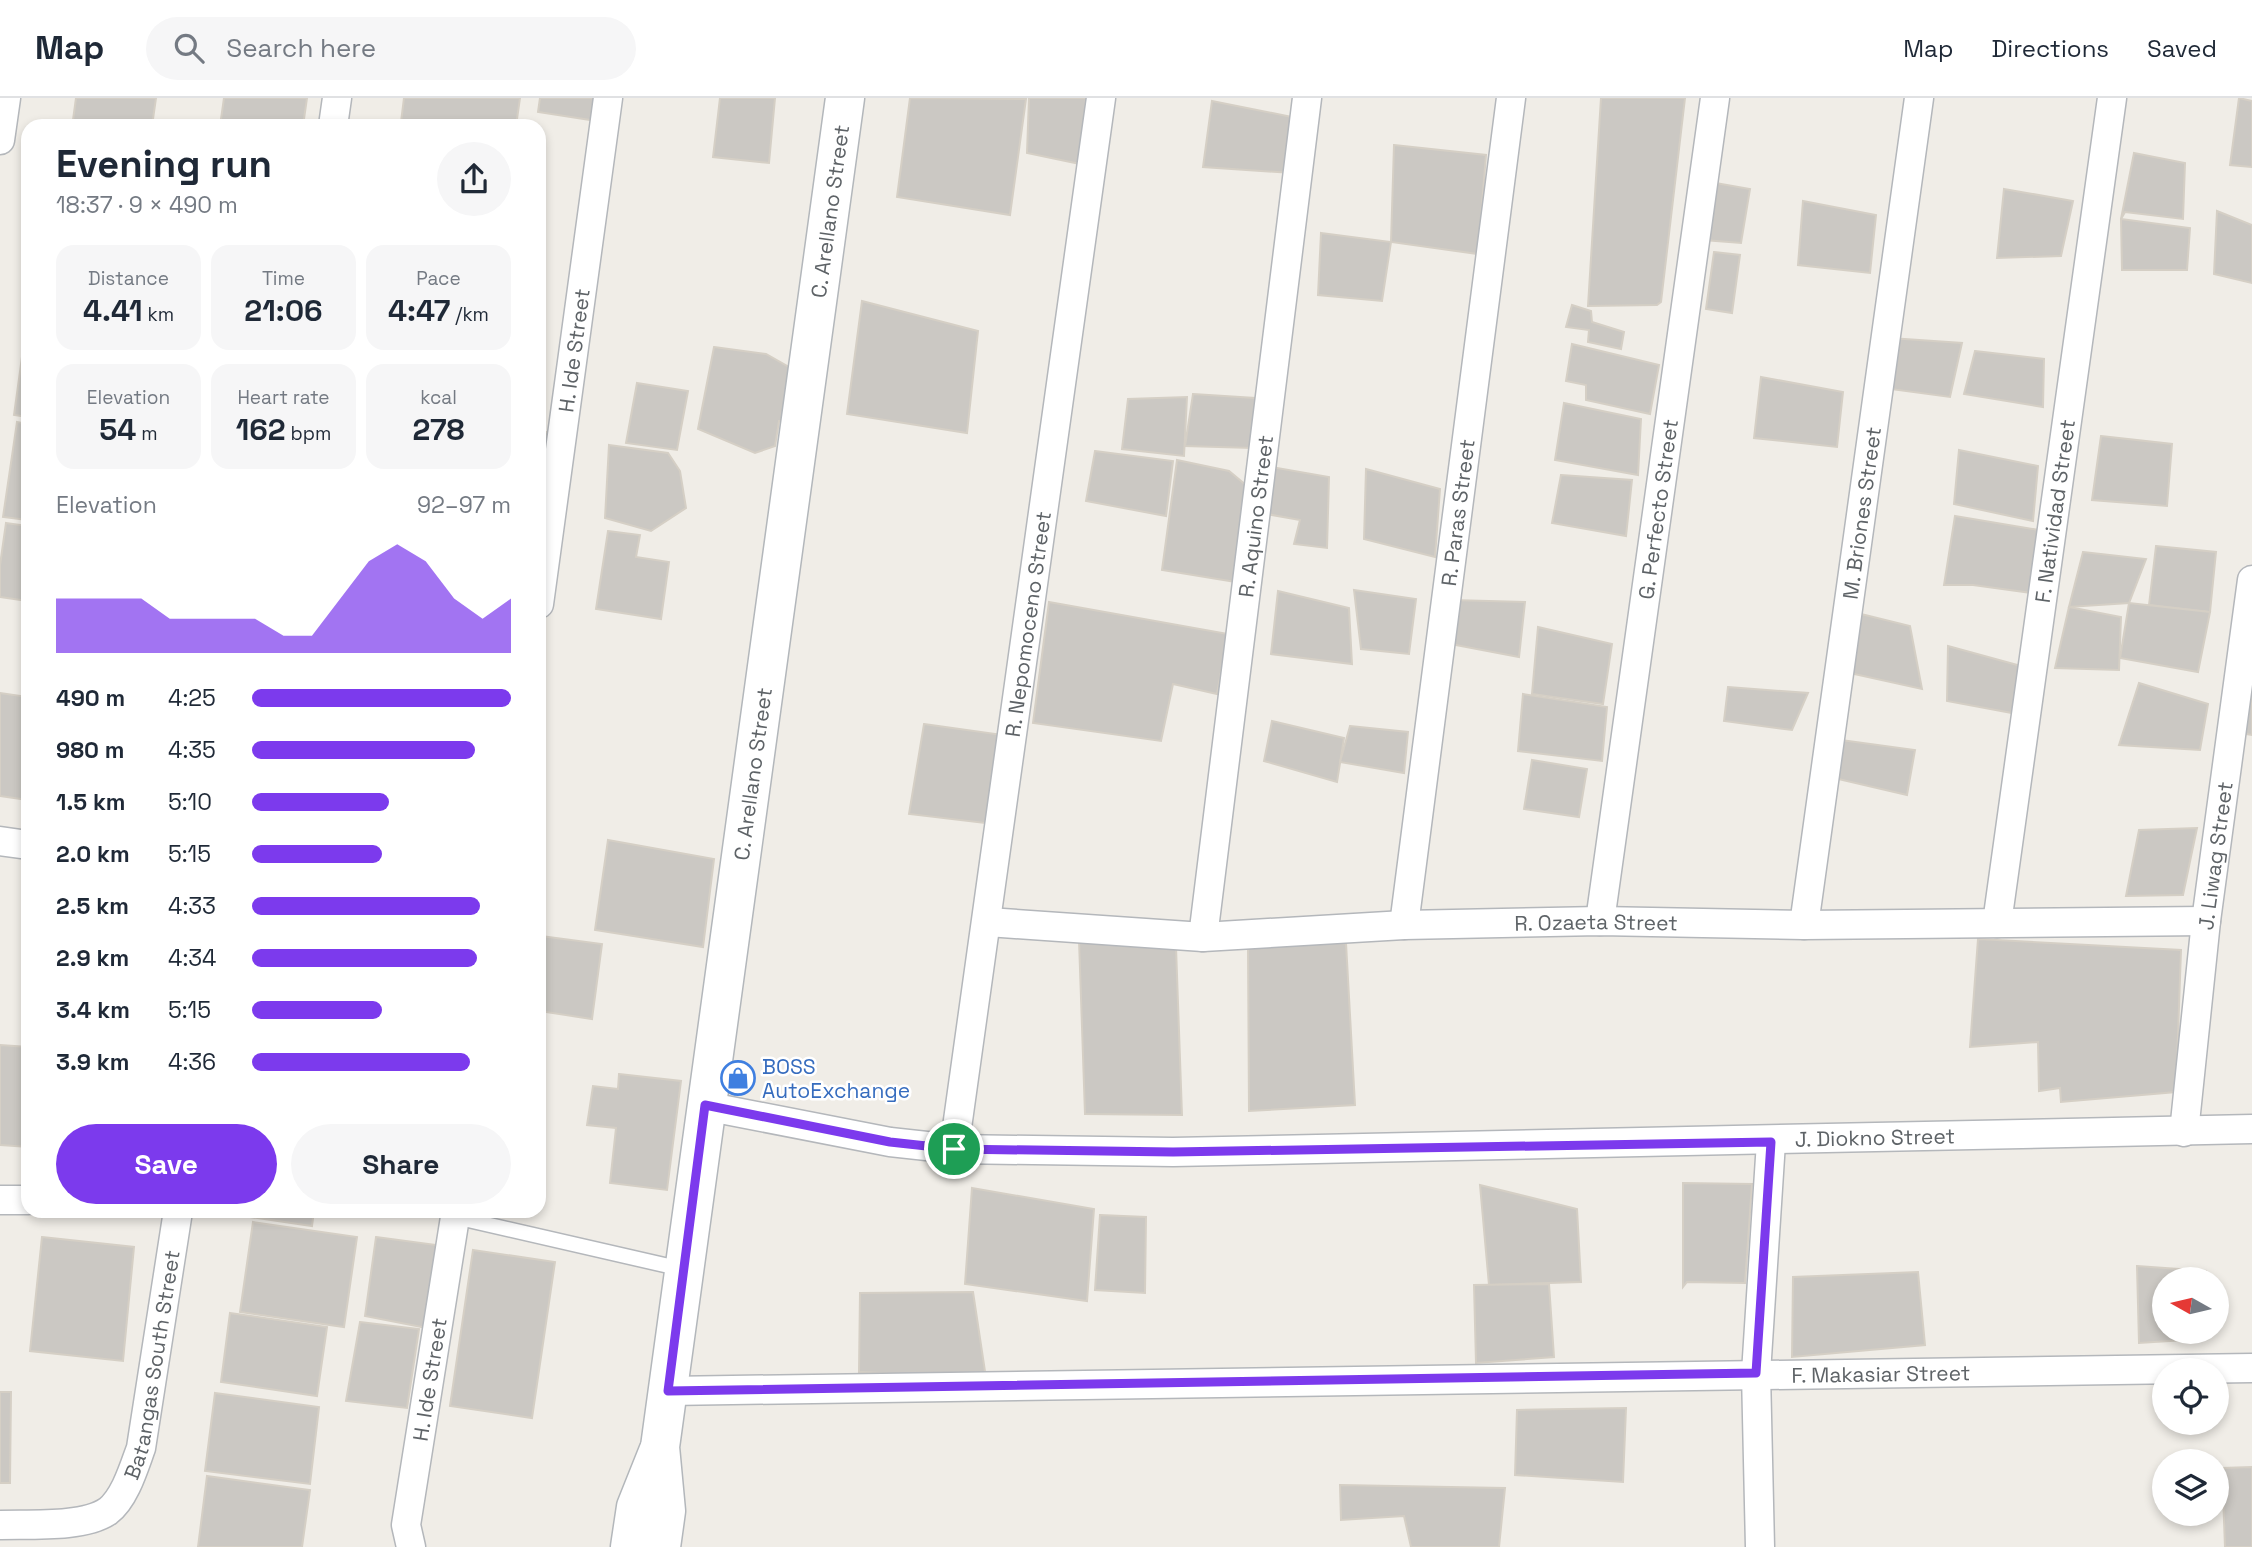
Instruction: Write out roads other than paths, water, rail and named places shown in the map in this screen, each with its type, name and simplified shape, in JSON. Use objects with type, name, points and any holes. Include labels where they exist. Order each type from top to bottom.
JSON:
[{"type":"street","points":[[0,140],[6,98]]},
{"type":"street","points":[[334,119],[337,98]]},
{"type":"street","name":"H. Ide Street","points":[[546,553],[608,98]]},
{"type":"street","name":"C. Arellano Street","points":[[662,1547],[666,1511],[660,1447],[845,98]]},
{"type":"street","name":"R. Nepomoceno Street","points":[[954,1149],[988,922],[1101,98]]},
{"type":"street","name":"R. Aquino Street","points":[[1203,937],[1307,98]]},
{"type":"street","name":"R. Paras Street","points":[[1404,925],[1511,98]]},
{"type":"street","name":"G. Perfecto Street","points":[[1600,921],[1715,98]]},
{"type":"street","name":"M. Briones Street","points":[[1804,925],[1919,98]]},
{"type":"street","name":"F. Natividad Street","points":[[1997,923],[2112,98]]},
{"type":"street","name":"J. Liwag Street","points":[[2184,1132],[2206,921],[2252,580]]},
{"type":"street","points":[[0,841],[21,844]]},
{"type":"street","name":"R. Ozaeta Street","points":[[988,922],[1203,937],[1404,925],[1600,921],[1804,925],[2206,921]]},
{"type":"street","name":"J. Diokno Street","points":[[705,1105],[890,1142],[954,1149],[1173,1152],[1771,1142],[2252,1129]]},
{"type":"street","points":[[1760,1547],[1756,1373],[1771,1142]]},
{"type":"street","points":[[0,1200],[21,1200]]},
{"type":"street","name":"Batangas South Street","points":[[0,1525],[55,1524],[83,1520],[109,1510],[128,1482],[141,1448],[177,1218]]},
{"type":"street","name":"H. Ide Street","points":[[411,1547],[406,1525],[455,1218]]},
{"type":"street","name":"F. Makasiar Street","points":[[668,1391],[1756,1373],[2252,1368]]},
{"type":"street","name":"C. Arellano Street","points":[[631,1547],[636,1507],[660,1447]]},
{"type":"lane","points":[[472,1218],[684,1270]]},
{"type":"place","name":"BOSS AutoExchange","points":[[738,1078]]}]
